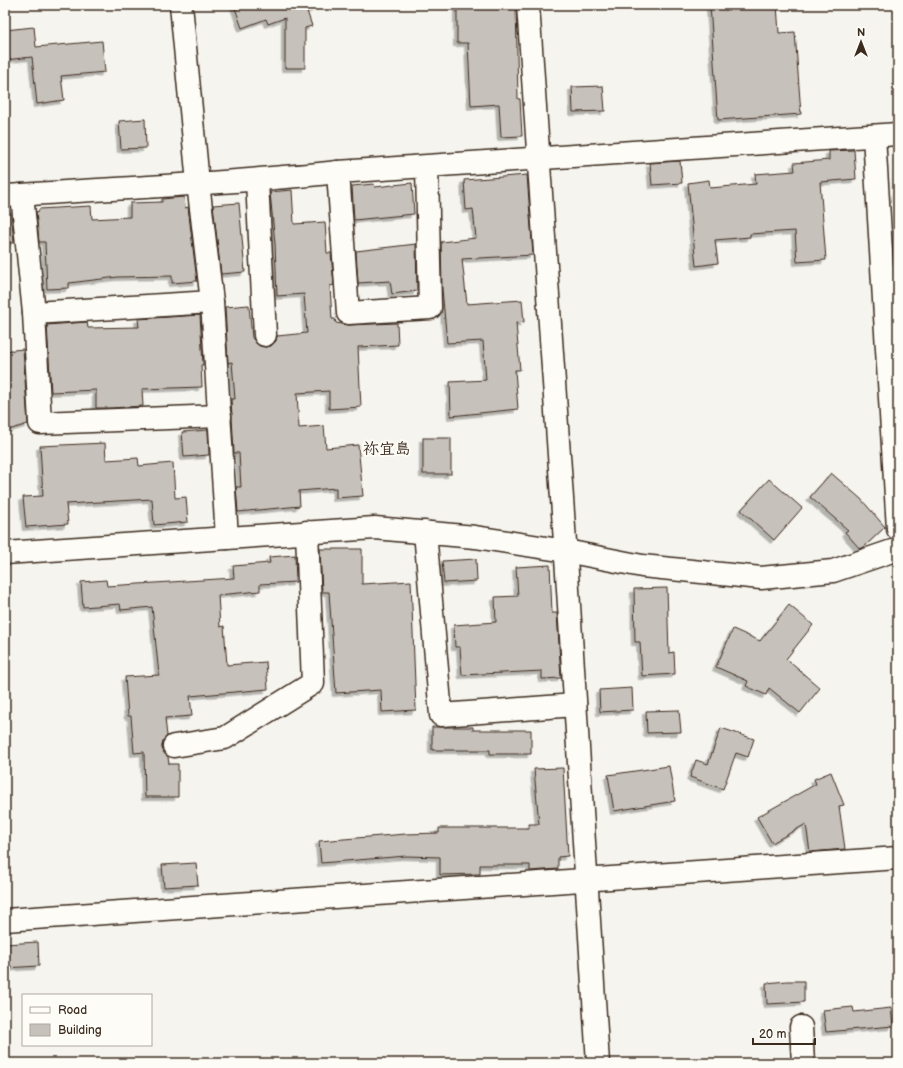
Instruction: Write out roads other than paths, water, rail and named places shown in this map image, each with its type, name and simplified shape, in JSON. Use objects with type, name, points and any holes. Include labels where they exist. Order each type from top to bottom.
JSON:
[{"type":"street","points":[[181,5],[198,183],[212,302],[227,538]]},
{"type":"street","points":[[528,5],[537,159],[566,551],[585,880],[598,1063]]},
{"type":"street","points":[[220,416],[40,424],[34,314],[14,196],[257,180],[338,172],[898,134]]},
{"type":"street","points":[[874,136],[893,386],[898,529]]},
{"type":"street","points":[[338,172],[348,313],[430,308],[427,167]]},
{"type":"street","points":[[257,180],[265,335]]},
{"type":"street","points":[[34,314],[212,302]]},
{"type":"street","points":[[5,553],[375,528],[475,537],[566,551],[642,566],[761,578],[833,570],[898,549]]},
{"type":"street","points":[[174,746],[225,738],[313,683],[307,532]]},
{"type":"street","points":[[425,532],[441,715],[575,705]]},
{"type":"street","points":[[5,920],[898,858]]},
{"type":"street","points":[[801,1027],[803,1063]]},
{"type":"district","name":"祢宜島","points":[[387,448]]}]
